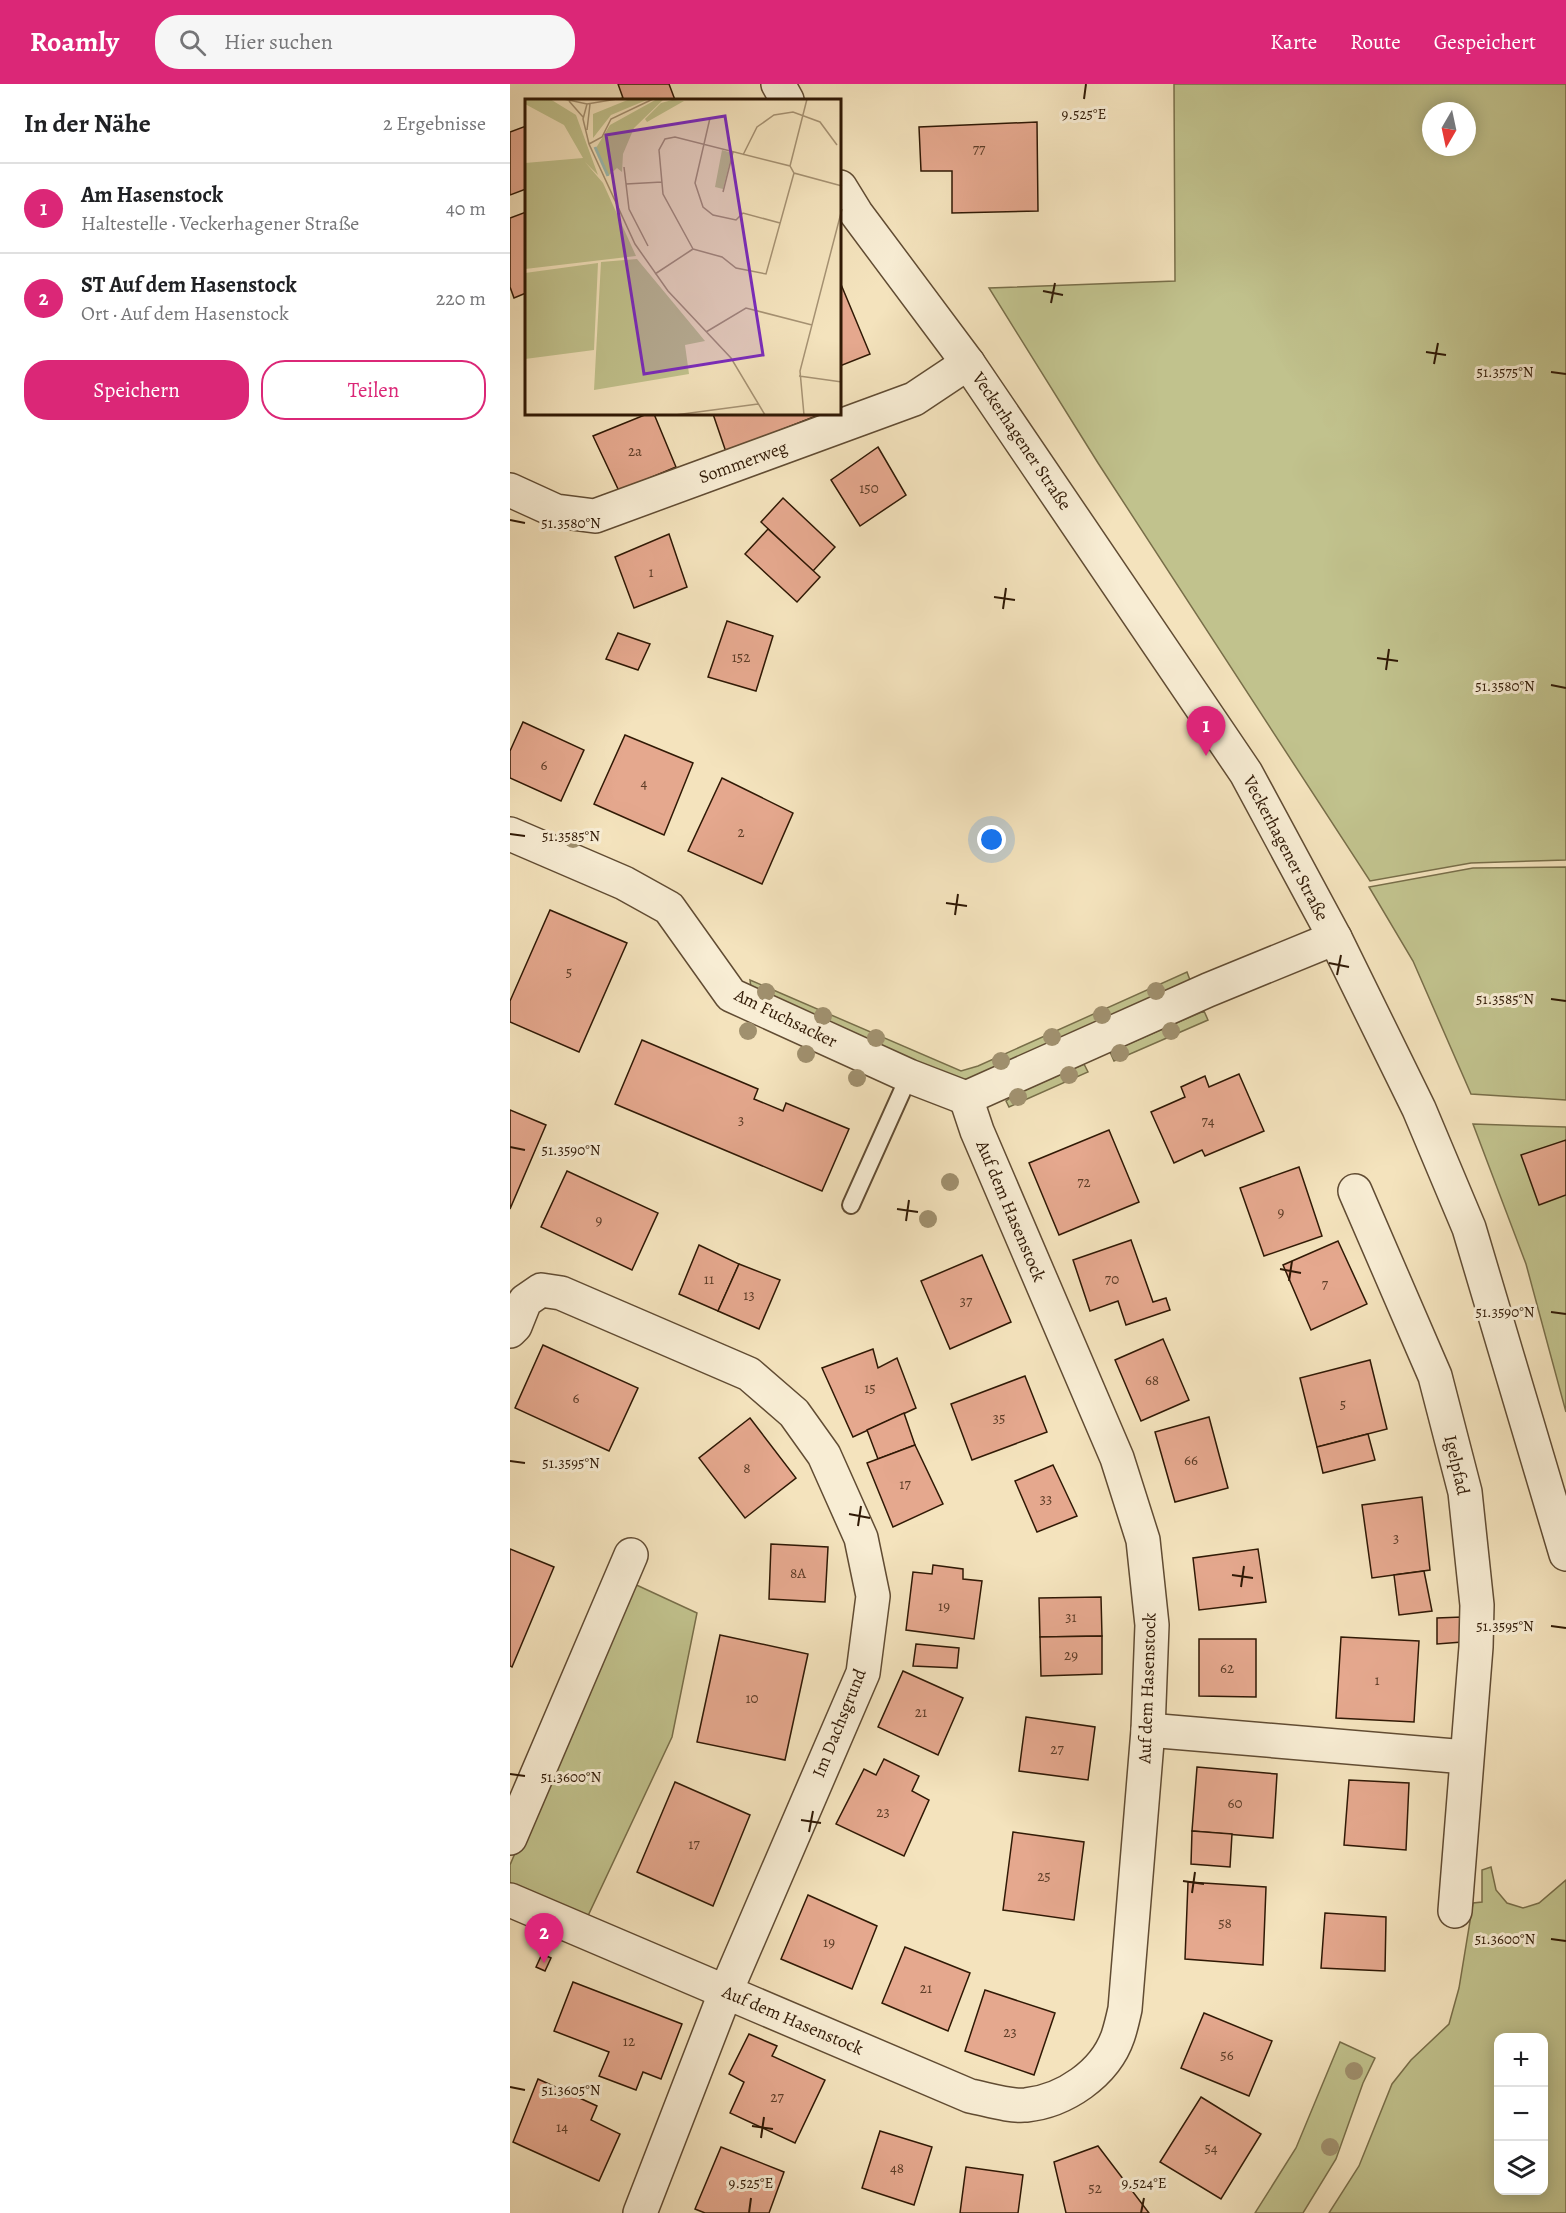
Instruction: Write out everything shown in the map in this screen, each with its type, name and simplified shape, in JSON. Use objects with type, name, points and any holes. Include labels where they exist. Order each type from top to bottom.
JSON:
[{"type":"street","points":[[778,84],[786,99]]},
{"type":"street","name":"Veckerhagener Straße","points":[[842,190],[856,213],[968,363],[1246,773],[1335,938],[1377,1019],[1469,1228],[1566,1554]]},
{"type":"street","name":"Sommerweg","points":[[510,490],[556,511],[595,516],[914,399],[968,363]]},
{"type":"street","name":"Am Fuchsacker","points":[[510,834],[624,883],[669,909],[731,995],[909,1076],[966,1098]]},
{"type":"street","points":[[966,1098],[1208,990],[1335,938]]},
{"type":"street","name":"Auf dem Hasenstock","points":[[510,1900],[970,2096],[1024,2106],[1060,2097],[1086,2080],[1105,2060],[1118,2038],[1125,2009],[1148,1730],[1152,1625],[1143,1540],[1117,1458],[977,1131],[966,1098]]},
{"type":"street","name":"Igelpfad","points":[[1355,1191],[1435,1376],[1465,1492],[1477,1605],[1476,1647],[1455,1911]]},
{"type":"street","name":"Im Dachsgrund","points":[[510,1331],[515,1326],[525,1301],[541,1290],[561,1293],[710,1355],[748,1374],[794,1413],[824,1455],[861,1538],[873,1596],[863,1673],[726,1991],[640,2213]]},
{"type":"street","points":[[510,1838],[631,1555]]},
{"type":"street","points":[[1148,1730],[1466,1757]]},
{"type":"lane","points":[[851,1205],[909,1076]]},
{"type":"green space","points":[[1174,84],[1566,84],[1566,860],[1471,863],[1370,881],[1098,463],[989,288],[1175,281]]},
{"type":"green space","points":[[1566,867],[1566,1100],[1471,1094],[1413,961],[1369,887],[1473,868]]},
{"type":"green space","points":[[1187,972],[1190,980],[968,1080],[950,1077],[751,988],[750,980],[961,1071],[978,1066]]},
{"type":"green space","points":[[1204,1011],[1208,1020],[1114,1061],[1110,1052]]},
{"type":"green space","points":[[1084,1064],[1088,1072],[1009,1107],[1006,1101],[1016,1094]]},
{"type":"green space","points":[[1473,1124],[1566,1127],[1566,1412],[1526,1264]]},
{"type":"green space","points":[[630,1582],[697,1613],[672,1737],[586,1920],[510,1890],[510,1865]]},
{"type":"green space","points":[[1491,1867],[1496,1890],[1507,1903],[1523,1908],[1539,1903],[1566,1880],[1566,2213],[1329,2213],[1359,2166],[1392,2084],[1411,2060],[1449,2024],[1459,1988],[1473,1903],[1482,1902],[1482,1870]]},
{"type":"green space","points":[[1340,2042],[1375,2058],[1363,2083],[1336,2159],[1303,2213],[1255,2213],[1296,2148]]},
{"type":"building","points":[[618,84],[669,84],[675,99],[620,99],[623,98]]},
{"type":"building","points":[[1037,122],[1038,211],[952,213],[952,171],[921,171],[919,127]]},
{"type":"building","points":[[525,126],[525,189],[510,195],[510,132]]},
{"type":"building","points":[[525,212],[525,293],[514,298],[510,287],[510,218]]},
{"type":"building","points":[[842,287],[870,354],[842,365]]},
{"type":"building","points":[[642,416],[655,416],[676,467],[619,491],[593,436]]},
{"type":"building","points":[[714,416],[816,416],[726,452]]},
{"type":"building","points":[[878,447],[906,495],[860,526],[831,480]]},
{"type":"building","points":[[783,498],[835,547],[813,571],[761,522]]},
{"type":"building","points":[[768,529],[820,577],[797,602],[745,554]]},
{"type":"building","points":[[669,534],[687,587],[634,608],[615,557]]},
{"type":"building","points":[[727,621],[773,636],[756,691],[708,677]]},
{"type":"building","points":[[618,633],[650,644],[638,670],[606,659]]},
{"type":"building","points":[[523,722],[584,750],[561,801],[510,778],[510,751]]},
{"type":"building","points":[[625,735],[693,763],[664,835],[594,804]]},
{"type":"building","points":[[722,778],[793,813],[762,884],[688,851]]},
{"type":"building","points":[[550,910],[627,943],[579,1052],[510,1022],[510,1001]]},
{"type":"building","points":[[642,1040],[758,1089],[754,1099],[783,1111],[786,1103],[849,1129],[822,1191],[615,1104]]},
{"type":"building","points":[[1239,1074],[1264,1131],[1205,1156],[1202,1150],[1174,1163],[1151,1112],[1185,1097],[1181,1087],[1205,1076],[1209,1087]]},
{"type":"building","points":[[510,1110],[546,1125],[510,1209]]},
{"type":"building","points":[[1109,1130],[1139,1202],[1059,1235],[1029,1163]]},
{"type":"building","points":[[1566,1140],[1566,1195],[1539,1205],[1521,1155]]},
{"type":"building","points":[[1299,1167],[1322,1236],[1264,1256],[1240,1188]]},
{"type":"building","points":[[567,1171],[658,1213],[632,1270],[541,1227]]},
{"type":"building","points":[[1131,1240],[1153,1302],[1166,1298],[1170,1310],[1126,1325],[1118,1301],[1090,1311],[1073,1260]]},
{"type":"building","points":[[1338,1241],[1367,1304],[1311,1330],[1283,1265]]},
{"type":"building","points":[[699,1245],[739,1264],[718,1311],[679,1294]]},
{"type":"building","points":[[982,1255],[1011,1322],[950,1349],[921,1281]]},
{"type":"building","points":[[739,1264],[780,1280],[759,1329],[718,1311]]},
{"type":"building","points":[[1163,1339],[1189,1400],[1141,1421],[1115,1360]]},
{"type":"building","points":[[543,1345],[638,1388],[609,1451],[515,1408]]},
{"type":"building","points":[[873,1349],[878,1368],[897,1358],[916,1408],[853,1437],[822,1368]]},
{"type":"building","points":[[1370,1360],[1387,1429],[1317,1447],[1300,1378]]},
{"type":"building","points":[[1025,1376],[1047,1432],[972,1460],[951,1404]]},
{"type":"building","points":[[904,1413],[915,1445],[878,1459],[867,1430]]},
{"type":"building","points":[[1209,1417],[1228,1488],[1175,1502],[1155,1432]]},
{"type":"building","points":[[750,1418],[796,1478],[745,1518],[699,1458]]},
{"type":"building","points":[[1368,1434],[1375,1460],[1323,1473],[1317,1447]]},
{"type":"building","points":[[915,1445],[943,1504],[893,1527],[867,1463]]},
{"type":"building","points":[[1053,1465],[1077,1516],[1037,1532],[1015,1481]]},
{"type":"building","points":[[1422,1497],[1430,1570],[1372,1578],[1362,1505]]},
{"type":"building","points":[[771,1544],[828,1547],[825,1602],[769,1599]]},
{"type":"building","points":[[510,1549],[554,1567],[512,1667],[510,1666]]},
{"type":"building","points":[[1258,1549],[1266,1602],[1199,1610],[1193,1558]]},
{"type":"building","points":[[933,1565],[963,1569],[963,1579],[982,1581],[974,1639],[906,1630],[913,1572],[932,1574]]},
{"type":"building","points":[[1424,1571],[1432,1611],[1399,1615],[1394,1575]]},
{"type":"building","points":[[1101,1597],[1102,1636],[1040,1637],[1039,1598]]},
{"type":"building","points":[[1462,1617],[1462,1642],[1437,1644],[1437,1618]]},
{"type":"building","points":[[720,1635],[808,1654],[785,1760],[697,1742]]},
{"type":"building","points":[[1102,1636],[1102,1674],[1041,1676],[1040,1637]]},
{"type":"building","points":[[1341,1637],[1419,1641],[1414,1722],[1336,1718]]},
{"type":"building","points":[[1199,1639],[1256,1639],[1256,1697],[1199,1696]]},
{"type":"building","points":[[916,1644],[959,1648],[957,1668],[913,1666]]},
{"type":"building","points":[[903,1671],[963,1698],[938,1755],[878,1727]]},
{"type":"building","points":[[1026,1717],[1095,1727],[1088,1780],[1019,1771]]},
{"type":"building","points":[[884,1759],[919,1776],[912,1791],[929,1800],[904,1856],[836,1824],[864,1769],[876,1775]]},
{"type":"building","points":[[1197,1767],[1277,1774],[1273,1838],[1192,1831]]},
{"type":"building","points":[[1349,1780],[1409,1783],[1406,1850],[1344,1845]]},
{"type":"building","points":[[675,1782],[750,1815],[713,1906],[637,1872]]},
{"type":"building","points":[[1192,1831],[1232,1834],[1230,1867],[1191,1864]]},
{"type":"building","points":[[1013,1832],[1084,1842],[1074,1920],[1003,1910]]},
{"type":"building","points":[[1188,1882],[1266,1887],[1263,1965],[1185,1959]]},
{"type":"building","points":[[808,1895],[877,1926],[852,1989],[781,1959]]},
{"type":"building","points":[[1325,1913],[1386,1917],[1385,1971],[1321,1968]]},
{"type":"building","points":[[905,1947],[970,1973],[948,2031],[882,2003]]},
{"type":"building","points":[[542,1954],[551,1958],[545,1971],[536,1967]]},
{"type":"building","points":[[573,1982],[682,2024],[661,2079],[643,2072],[636,2090],[599,2076],[609,2052],[554,2031]]},
{"type":"building","points":[[985,1990],[1055,2013],[1034,2075],[965,2051]]},
{"type":"building","points":[[1204,2013],[1272,2041],[1249,2096],[1181,2068]]},
{"type":"building","points":[[749,2034],[777,2046],[772,2056],[825,2080],[795,2143],[730,2113],[744,2082],[729,2074]]},
{"type":"building","points":[[538,2079],[597,2106],[591,2120],[620,2134],[599,2181],[513,2142]]},
{"type":"building","points":[[1201,2097],[1261,2134],[1221,2199],[1160,2162]]},
{"type":"building","points":[[880,2131],[932,2147],[914,2205],[862,2188]]},
{"type":"building","points":[[1098,2146],[1149,2213],[1066,2213],[1054,2162]]},
{"type":"building","points":[[721,2147],[784,2172],[769,2213],[705,2213],[695,2209]]},
{"type":"building","points":[[966,2167],[1023,2175],[1018,2213],[960,2213]]},
{"type":"place","name":"Am Hasenstock","points":[[1206,756]]},
{"type":"place","name":"ST Auf dem Hasenstock","points":[[544,1963]]}]
